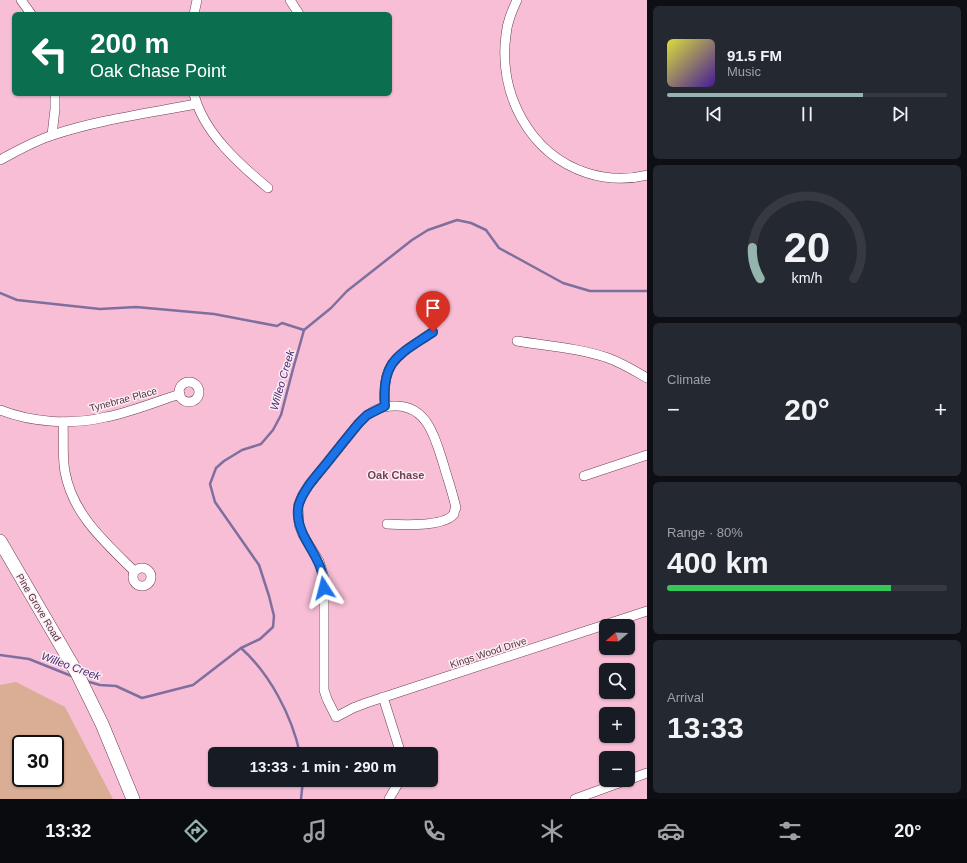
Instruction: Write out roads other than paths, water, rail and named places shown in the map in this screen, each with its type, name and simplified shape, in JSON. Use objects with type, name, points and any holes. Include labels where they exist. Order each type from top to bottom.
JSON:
[{"type":"main road","name":"Pine Grove Road","points":[[0,541],[50,624],[91,699],[115,752],[133,799]]},
{"type":"street","points":[[21,0],[30,12]]},
{"type":"street","points":[[194,12],[197,0]]},
{"type":"street","points":[[290,0],[298,12]]},
{"type":"street","points":[[517,0],[509,18],[504,49],[510,95],[529,132],[539,144],[551,154],[579,170],[610,178],[627,178],[647,175]]},
{"type":"street","points":[[52,135],[55,96]]},
{"type":"street","points":[[194,96],[196,104],[204,120],[224,147],[244,168],[268,188]]},
{"type":"street","points":[[0,160],[21,148],[52,135],[87,125],[196,104]]},
{"type":"street","points":[[388,524],[416,526],[458,515],[432,429],[415,411],[400,406],[385,406],[383,390],[388,368],[403,352],[433,332]]},
{"type":"street","points":[[517,341],[586,352],[609,358],[623,364],[647,378]]},
{"type":"street","name":"Tynebrae Place","points":[[0,410],[36,419],[63,422],[107,417],[180,394]]},
{"type":"street","name":"Kings Wood Drive","points":[[385,406],[367,415],[359,423],[309,485],[298,506],[299,525],[319,561],[324,578],[324,690],[336,717],[353,708],[383,697],[647,611]]},
{"type":"street","points":[[63,422],[65,470],[68,485],[75,502],[92,527],[134,571]]},
{"type":"street","points":[[584,476],[647,455]]},
{"type":"street","points":[[383,697],[399,747]]},
{"type":"street","points":[[635,777],[647,773]]},
{"type":"street","points":[[389,799],[396,787]]},
{"type":"street","points":[[575,799],[606,787]]},
{"type":"waterway","name":"Willeo Creek","points":[[86,681],[100,685],[116,686],[142,698],[193,685],[241,648],[260,639],[273,627],[274,616],[259,565],[215,502],[210,484],[216,468],[224,461],[242,450],[261,444],[273,430],[281,415],[304,330],[331,308],[347,291],[412,240],[428,230],[457,220],[471,223],[486,230],[499,248],[563,283],[590,291],[647,291]]},
{"type":"waterway","points":[[0,293],[17,300],[100,309],[136,307],[214,314],[277,326],[282,323],[304,330]]},
{"type":"waterway","points":[[241,648],[252,658],[278,696],[291,725],[298,747]]},
{"type":"waterway","name":"Willeo Creek","points":[[0,655],[29,659],[74,677]]},
{"type":"waterway","points":[[301,799],[302,787]]},
{"type":"district","name":"Oak Chase","points":[[396,475]]}]
